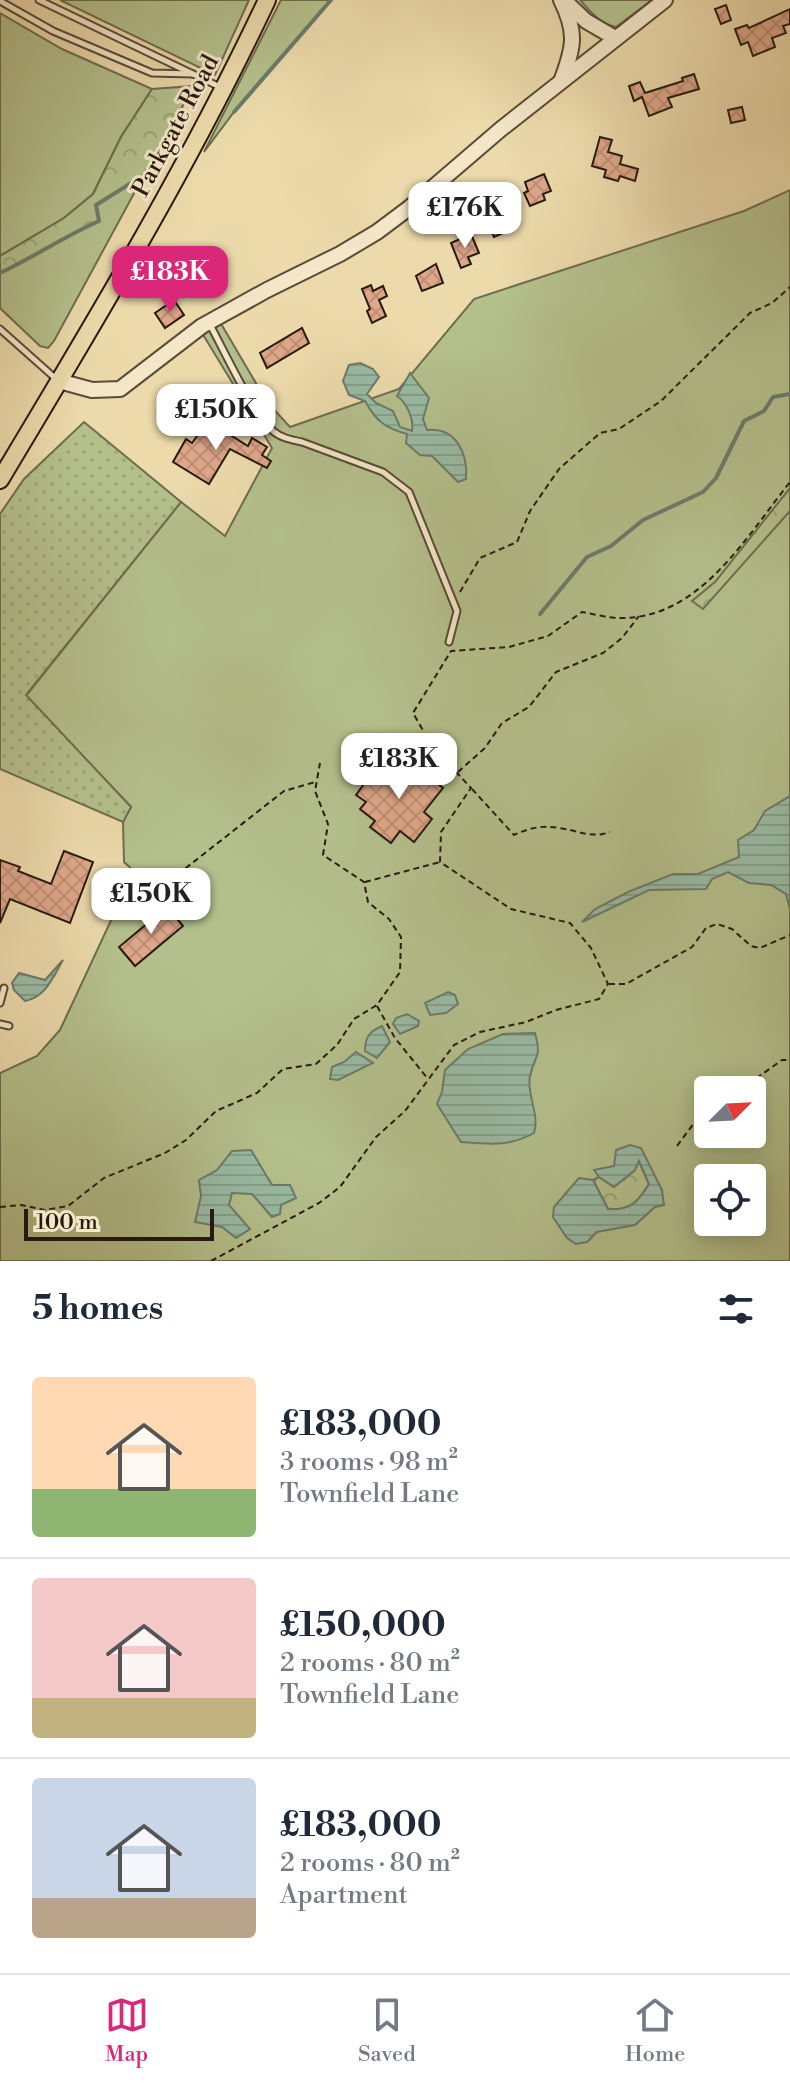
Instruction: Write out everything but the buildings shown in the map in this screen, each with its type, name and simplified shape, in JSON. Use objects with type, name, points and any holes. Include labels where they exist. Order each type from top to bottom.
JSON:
[{"type":"main road","name":"Parkgate Road","points":[[0,480],[123,273],[225,89],[267,0]]},
{"type":"street","points":[[562,0],[586,21],[615,38]]},
{"type":"street","points":[[562,0],[573,32],[572,53],[562,80]]},
{"type":"street","points":[[59,381],[92,390],[120,389],[208,322],[377,232],[665,0]]},
{"type":"lane","points":[[39,0],[225,89]]},
{"type":"lane","points":[[0,1],[53,31],[152,73],[193,74]]},
{"type":"lane","points":[[208,322],[274,432],[383,472],[409,492],[457,611],[449,642]]},
{"type":"lane","points":[[0,329],[59,381]]},
{"type":"lane","points":[[0,1003],[4,988]]},
{"type":"lane","points":[[0,1024],[9,1026]]},
{"type":"path","points":[[451,597],[459,593],[480,558],[517,542],[530,511],[559,469],[600,433],[619,429],[661,401],[750,313],[772,303],[790,287]]},
{"type":"path","points":[[610,832],[585,835],[560,828],[531,827],[514,835],[432,746],[413,713],[451,651],[509,647],[548,636],[582,612],[618,618],[639,616],[669,608],[693,595],[715,574],[790,482]]},
{"type":"path","points":[[457,773],[485,748],[502,723],[529,707],[556,672],[603,653],[622,638],[639,616]]},
{"type":"path","points":[[0,1207],[21,1205],[45,1210],[68,1206],[104,1178],[165,1153],[186,1140],[216,1111],[257,1093],[283,1069],[316,1064],[337,1045],[354,1019],[377,1005],[400,972],[401,937],[389,919],[368,902],[364,882],[323,855],[328,824],[315,791],[320,763]]},
{"type":"path","points":[[154,893],[284,791],[317,782]]},
{"type":"path","points":[[440,862],[441,832],[471,788]]},
{"type":"path","points":[[364,882],[440,862],[511,909],[570,923],[591,948],[608,984]]},
{"type":"path","points":[[608,984],[626,984],[692,947],[706,928],[717,924],[732,929],[751,946],[760,948],[790,935]]},
{"type":"path","points":[[211,1261],[319,1203],[340,1187],[376,1137],[405,1111],[454,1045],[480,1032],[526,1022],[556,1010],[599,999],[608,984]]},
{"type":"path","points":[[377,1005],[395,1038],[429,1080]]},
{"type":"path","points":[[760,1076],[782,1060],[790,1060]]},
{"type":"path","points":[[677,1146],[694,1123]]},
{"type":"green space","points":[[60,0],[249,0],[215,75]]},
{"type":"green space","points":[[281,0],[331,0],[234,112],[204,152]]},
{"type":"green space","points":[[580,0],[652,0],[616,27],[600,20]]},
{"type":"green space","points":[[0,13],[62,49],[152,89],[121,137],[93,194],[64,218],[0,256]]},
{"type":"green space","points":[[194,86],[144,175],[96,205],[99,221],[0,273],[0,256],[64,218],[93,194],[121,137],[152,89]]},
{"type":"green space","points":[[144,175],[54,341],[48,348],[40,346],[0,308],[0,273],[99,221],[96,205]]},
{"type":"green space","points":[[790,190],[790,1261],[0,1261],[0,1073],[37,1056],[60,1030],[134,871],[124,862],[123,822],[131,807],[26,696],[181,502],[225,536],[272,448],[199,328],[217,317],[267,402],[290,427],[399,389],[474,299],[744,211]]},
{"type":"green space","points":[[84,422],[181,502],[26,695],[131,807],[123,822],[0,769],[0,514],[24,479]]},
{"type":"green space","points":[[790,488],[790,511],[703,609],[692,601],[715,582]]},
{"type":"green space","points":[[638,1159],[649,1184],[633,1204],[608,1209],[593,1180],[599,1177],[614,1187]]},
{"type":"shaded area","points":[[360,363],[373,369],[379,377],[367,394],[376,403],[393,411],[400,427],[412,431],[409,412],[397,396],[410,373],[429,398],[423,419],[427,430],[437,430],[453,437],[465,460],[466,479],[458,482],[432,456],[420,455],[406,443],[407,434],[387,426],[377,419],[365,401],[349,395],[343,381],[349,365]]},
{"type":"shaded area","points":[[790,796],[790,909],[786,894],[771,885],[749,883],[728,872],[712,879],[706,889],[649,890],[582,922],[595,909],[628,892],[673,874],[698,874],[739,857],[738,840],[754,830],[765,811]]},
{"type":"shaded area","points":[[63,960],[48,985],[32,999],[25,1001],[14,990],[12,983],[19,973],[45,980]]},
{"type":"shaded area","points":[[448,992],[455,995],[458,1004],[446,1013],[430,1015],[425,1003]]},
{"type":"shaded area","points":[[407,1014],[419,1021],[418,1026],[400,1034],[393,1024],[396,1018]]},
{"type":"shaded area","points":[[382,1026],[390,1042],[377,1058],[365,1051],[366,1042],[371,1033]]},
{"type":"shaded area","points":[[535,1033],[538,1052],[529,1083],[534,1133],[507,1143],[461,1142],[437,1104],[445,1070],[468,1049],[503,1034]]},
{"type":"shaded area","points":[[356,1052],[373,1063],[338,1080],[330,1079],[332,1067]]},
{"type":"shaded area","points":[[630,1145],[641,1148],[662,1190],[664,1205],[655,1207],[635,1225],[597,1232],[587,1242],[576,1244],[567,1238],[553,1217],[554,1207],[579,1178],[593,1180],[608,1209],[633,1204],[649,1184],[639,1161],[635,1170],[614,1187],[594,1170],[614,1166],[616,1150]]},
{"type":"shaded area","points":[[251,1150],[272,1185],[290,1185],[296,1198],[281,1205],[280,1214],[272,1217],[252,1194],[232,1193],[229,1205],[250,1229],[236,1238],[222,1227],[195,1222],[201,1196],[199,1180],[217,1170],[232,1151]]},
{"type":"waterway","points":[[234,112],[331,0]]},
{"type":"waterway","points":[[0,273],[99,221],[96,205],[144,175]]},
{"type":"waterway","points":[[540,614],[587,557],[611,546],[643,520],[703,492],[716,478],[744,421],[764,411],[773,397],[790,394]]}]
